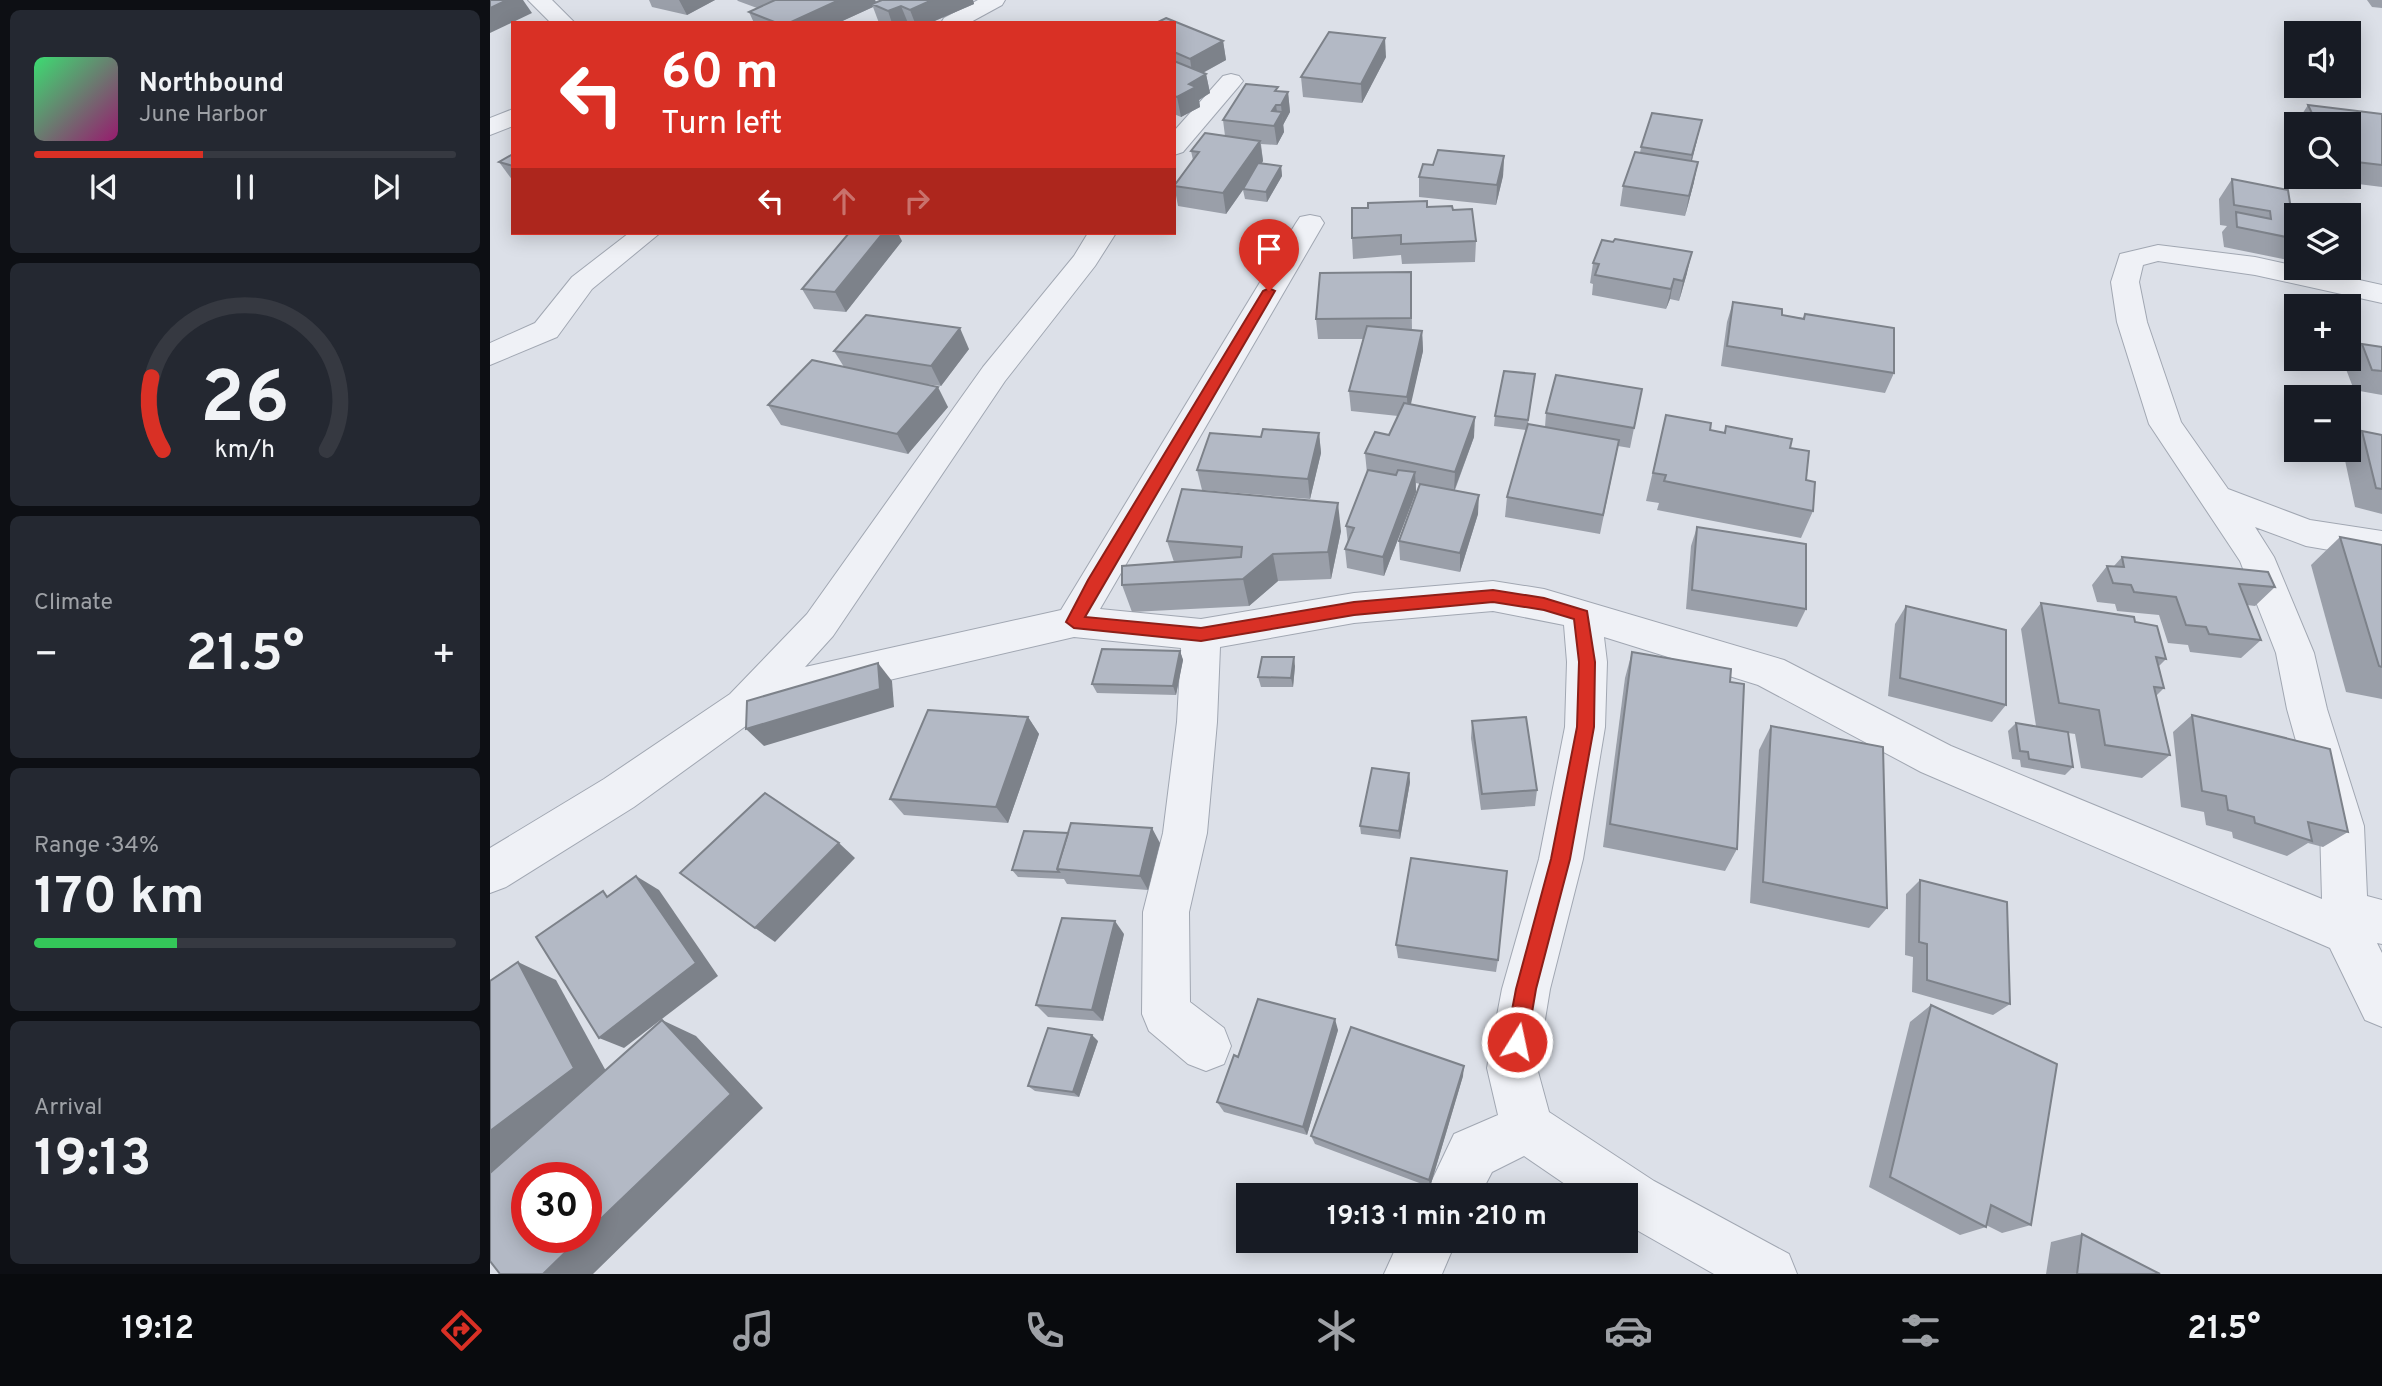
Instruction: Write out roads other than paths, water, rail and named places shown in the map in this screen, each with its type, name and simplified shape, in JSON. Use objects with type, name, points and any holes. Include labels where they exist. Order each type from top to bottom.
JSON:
[{"type":"street","points":[[539,0],[562,21]]},
{"type":"street","points":[[956,21],[993,0]]},
{"type":"street","points":[[1176,145],[1231,81]]},
{"type":"street","points":[[490,128],[511,117]]},
{"type":"street","points":[[1074,622],[1310,223]]},
{"type":"street","points":[[490,355],[546,330],[582,283],[643,235]]},
{"type":"street","points":[[490,872],[619,793],[740,708],[820,625],[994,374],[1085,260],[1101,235]]},
{"type":"street","points":[[2382,294],[2255,266],[2158,253],[2130,260],[2125,282],[2132,322],[2165,424],[2256,557],[2295,653],[2307,709],[2342,826],[2357,922],[2382,1003]]},
{"type":"street","points":[[2217,498],[2306,533],[2382,545]]},
{"type":"street","points":[[740,708],[808,682],[1074,622],[1201,635],[1354,608],[1493,596],[1544,604],[1770,672],[1936,759],[2357,922]]},
{"type":"street","points":[[1581,615],[1587,662],[1585,727],[1560,859],[1526,989],[1512,1068],[1527,1128],[1635,1200],[1769,1274]]},
{"type":"street","points":[[1201,635],[1197,722],[1185,833],[1166,912],[1166,989],[1167,1014],[1206,1046]]},
{"type":"street","points":[[1458,1183],[1472,1153],[1527,1128]]},
{"type":"street","points":[[1412,1274],[1423,1253]]}]
